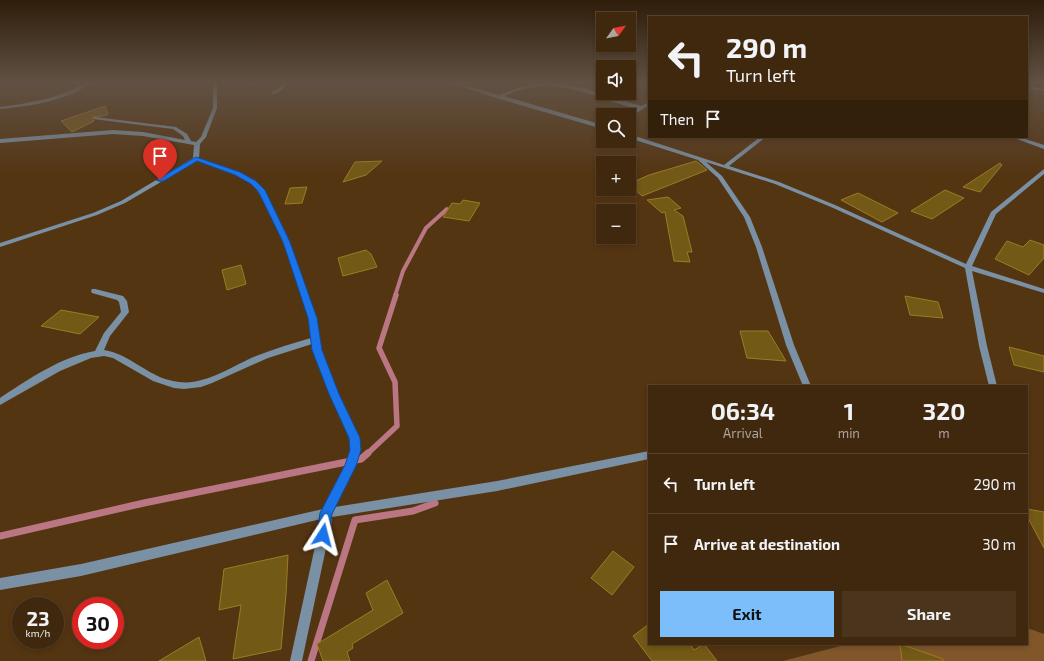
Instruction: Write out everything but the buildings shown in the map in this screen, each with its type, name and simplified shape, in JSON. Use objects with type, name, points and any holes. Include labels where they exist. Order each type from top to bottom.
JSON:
[{"type":"street","points":[[196,159],[197,144],[203,137],[214,114]]},
{"type":"street","points":[[557,114],[596,125]]},
{"type":"street","points":[[95,118],[174,128],[185,135],[188,143]]},
{"type":"street","points":[[0,141],[113,132],[143,134],[197,144]]},
{"type":"street","points":[[636,138],[726,166],[814,197],[968,267],[1044,291]]},
{"type":"street","points":[[726,166],[762,138]]},
{"type":"street","points":[[1017,138],[1044,147]]},
{"type":"street","points":[[698,158],[720,177],[747,217],[759,247],[790,345],[807,385]]},
{"type":"street","points":[[0,245],[95,214],[123,202],[196,159]]},
{"type":"street","points":[[196,159],[238,174],[253,182],[261,190],[286,242],[313,318],[317,350],[334,394],[355,438],[356,450],[350,466],[326,513],[327,520],[296,661]]},
{"type":"street","points":[[993,385],[983,346],[968,267],[993,213],[1044,171]]},
{"type":"street","points":[[95,291],[120,298],[124,306],[124,312],[107,335],[98,353]]},
{"type":"street","points":[[0,402],[68,363],[98,353],[115,354],[153,378],[170,384],[184,386],[203,383],[268,355],[316,340]]},
{"type":"street","points":[[0,584],[81,570],[326,513],[497,486],[648,455]]},
{"type":"shaded area","points":[[1028,628],[1044,634],[1044,661],[783,661],[844,645],[1028,645]]},
{"type":"waterway","points":[[395,296],[403,271],[426,228],[447,209]]},
{"type":"waterway","points":[[367,454],[397,426],[395,382],[379,348],[396,295]]},
{"type":"waterway","points":[[0,536],[144,503],[361,459],[368,453]]},
{"type":"waterway","points":[[311,661],[355,520],[413,511],[435,503]]},
{"type":"route","points":[[160,180],[196,159],[238,174],[253,182],[261,190],[286,242],[300,285],[313,318],[317,350],[346,423],[355,438],[356,450],[350,466],[326,513],[327,520],[323,535]]}]
